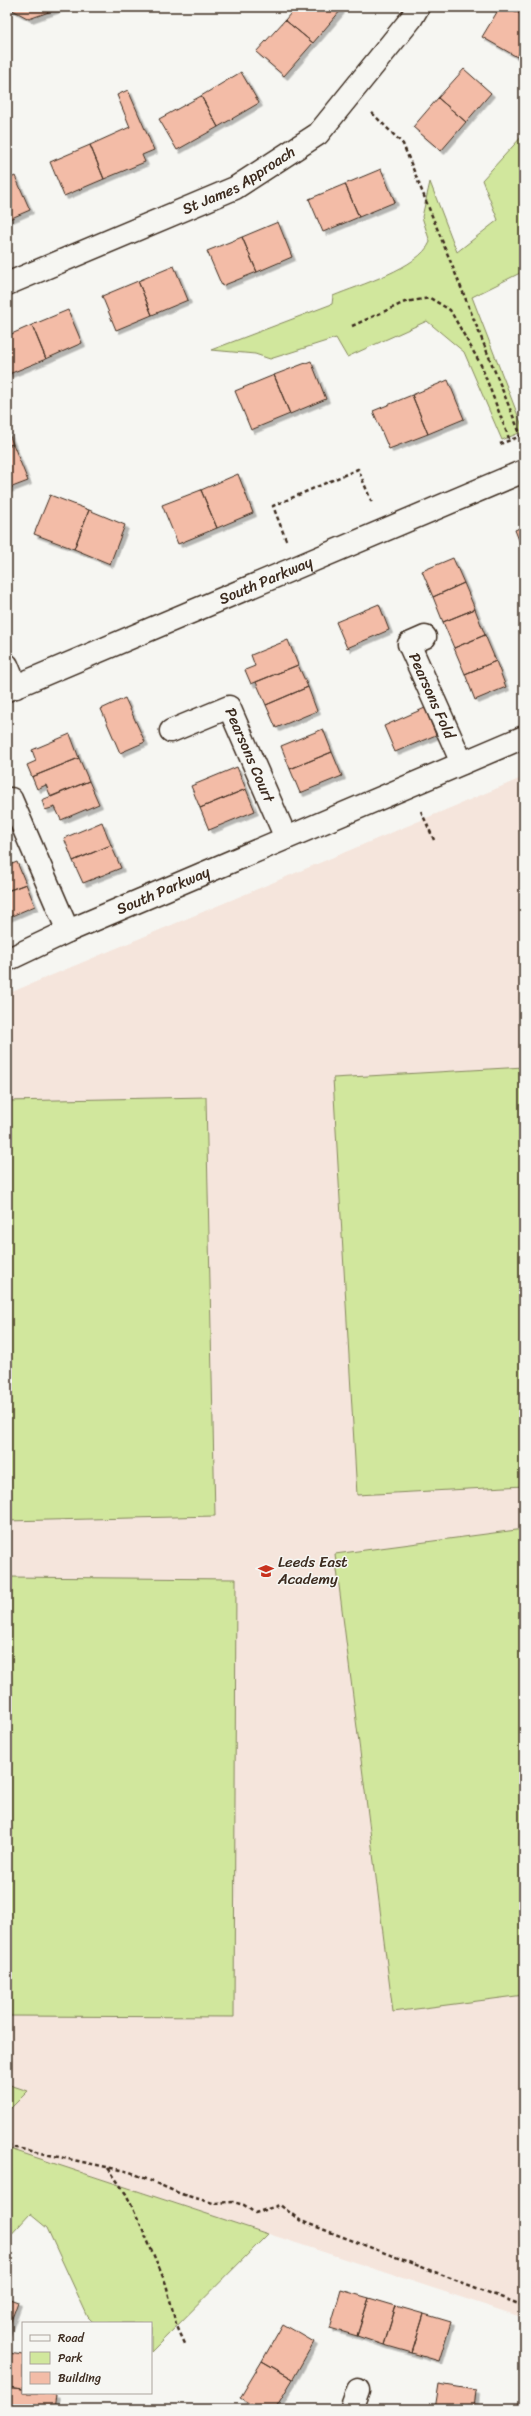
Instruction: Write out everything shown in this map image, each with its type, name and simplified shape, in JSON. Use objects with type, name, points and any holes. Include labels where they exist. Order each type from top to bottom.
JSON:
[{"type":"street","name":"St James Approach","points":[[7,284],[235,188],[318,134],[411,19],[418,7]]},
{"type":"street","name":"South Parkway","points":[[12,688],[523,471]]},
{"type":"street","name":"Pearsons Fold","points":[[425,637],[409,644],[462,763]]},
{"type":"street","points":[[7,665],[12,688]]},
{"type":"street","name":"Pearsons Court","points":[[171,731],[229,707],[286,838]]},
{"type":"street","name":"South Parkway","points":[[7,960],[68,932],[524,737]]},
{"type":"street","points":[[7,801],[11,799],[68,932]]},
{"type":"path","points":[[352,92],[403,144],[521,436],[500,444]]},
{"type":"path","points":[[352,326],[405,302],[430,298],[450,310],[481,365],[523,471]]},
{"type":"path","points":[[297,567],[273,506],[358,469],[383,531]]},
{"type":"path","points":[[7,2146],[130,2172],[181,2194],[206,2201],[244,2205],[255,2214],[280,2205],[301,2221],[524,2306]]},
{"type":"path","points":[[107,2167],[126,2194],[140,2223],[166,2284],[176,2324],[186,2346]]},
{"type":"shaded area","name":"Leeds East Academy","points":[[524,777],[524,2318],[7,2148],[7,994]]},
{"type":"green space","points":[[524,134],[524,271],[472,297],[524,431],[502,440],[464,352],[427,321],[347,357],[336,338],[270,359],[255,354],[211,350],[332,304],[333,296],[387,275],[414,260],[424,251],[430,242],[422,217],[430,182],[457,252],[498,220],[482,180]]},
{"type":"green space","points":[[524,1067],[524,1486],[357,1495],[333,1078]]},
{"type":"green space","points":[[206,1097],[215,1516],[7,1521],[7,1101]]},
{"type":"green space","points":[[524,1529],[524,1995],[393,2012],[335,1554]]},
{"type":"green space","points":[[7,1577],[236,1579],[234,2017],[7,2016]]},
{"type":"green space","points":[[7,2084],[28,2091],[7,2112]]},
{"type":"green space","points":[[7,2148],[268,2234],[152,2351],[152,2322],[93,2322],[88,2317],[47,2228],[30,2214],[7,2239]]},
{"type":"building","points":[[7,7],[63,7],[29,19]]},
{"type":"building","points":[[296,7],[337,7],[341,10],[313,43],[285,20]]},
{"type":"building","points":[[500,7],[508,7],[524,16],[524,46],[517,57],[482,37]]},
{"type":"building","points":[[508,7],[524,7],[524,16]]},
{"type":"building","points":[[285,20],[313,43],[284,76],[256,52]]},
{"type":"building","points":[[464,69],[491,93],[466,122],[438,98]]},
{"type":"building","points":[[241,72],[259,103],[218,127],[201,96]]},
{"type":"building","points":[[128,90],[154,150],[142,155],[145,162],[104,179],[90,145],[130,127],[117,95]]},
{"type":"building","points":[[201,96],[218,127],[177,150],[159,119]]},
{"type":"building","points":[[438,98],[466,122],[441,151],[413,127]]},
{"type":"building","points":[[90,145],[104,179],[64,196],[50,162]]},
{"type":"building","points":[[381,169],[395,202],[359,217],[345,184]]},
{"type":"building","points":[[15,176],[30,210],[7,220],[7,180]]},
{"type":"building","points":[[345,184],[359,217],[323,232],[309,199]]},
{"type":"building","points":[[278,222],[292,257],[257,272],[242,237]]},
{"type":"building","points":[[242,237],[257,272],[222,286],[207,251]]},
{"type":"building","points":[[174,266],[188,300],[152,315],[138,281]]},
{"type":"building","points":[[138,281],[152,315],[116,330],[102,296]]},
{"type":"building","points":[[68,310],[82,343],[46,359],[32,325]]},
{"type":"building","points":[[32,325],[46,359],[9,374],[7,369],[7,336]]},
{"type":"building","points":[[311,361],[326,399],[290,414],[274,375]]},
{"type":"building","points":[[274,375],[290,414],[251,430],[235,391]]},
{"type":"building","points":[[448,380],[464,419],[428,434],[412,395]]},
{"type":"building","points":[[412,395],[428,434],[389,449],[373,411]]},
{"type":"building","points":[[7,429],[13,444],[7,446]]},
{"type":"building","points":[[13,444],[28,481],[7,489],[7,446]]},
{"type":"building","points":[[238,474],[253,513],[217,528],[201,490]]},
{"type":"building","points":[[201,490],[217,528],[178,544],[162,505]]},
{"type":"building","points":[[50,495],[89,510],[74,549],[34,534]]},
{"type":"building","points":[[89,510],[125,525],[110,564],[74,549]]},
{"type":"building","points":[[524,526],[524,553],[515,530]]},
{"type":"building","points":[[453,558],[464,583],[433,597],[422,571]]},
{"type":"building","points":[[464,583],[475,609],[443,622],[433,597]]},
{"type":"building","points":[[379,604],[389,630],[347,648],[336,622]]},
{"type":"building","points":[[475,609],[485,635],[454,648],[443,622]]},
{"type":"building","points":[[485,635],[496,661],[465,674],[454,648]]},
{"type":"building","points":[[288,640],[298,665],[251,684],[245,670],[255,666],[251,655]]},
{"type":"building","points":[[496,661],[506,687],[475,700],[465,674]]},
{"type":"building","points":[[298,665],[308,687],[266,705],[256,682]]},
{"type":"building","points":[[308,687],[317,711],[276,728],[266,705]]},
{"type":"building","points":[[125,698],[145,742],[120,753],[101,709]]},
{"type":"building","points":[[425,708],[436,735],[395,752],[384,726]]},
{"type":"building","points":[[323,729],[332,752],[290,769],[281,746]]},
{"type":"building","points":[[70,734],[79,758],[32,777],[27,765],[36,761],[32,750]]},
{"type":"building","points":[[332,752],[342,776],[300,793],[290,769]]},
{"type":"building","points":[[79,758],[89,781],[51,797],[46,785],[37,789],[32,777]]},
{"type":"building","points":[[237,767],[246,789],[200,808],[191,786]]},
{"type":"building","points":[[89,781],[99,804],[61,820],[55,807],[45,810],[42,800]]},
{"type":"building","points":[[246,789],[255,811],[209,830],[200,808]]},
{"type":"building","points":[[102,822],[111,845],[73,861],[64,838]]},
{"type":"building","points":[[111,845],[121,868],[83,883],[73,861]]},
{"type":"building","points":[[17,862],[26,884],[7,891],[7,866]]},
{"type":"building","points":[[26,884],[35,906],[7,918],[7,891]]},
{"type":"building","points":[[341,2290],[369,2298],[357,2336],[330,2328]]},
{"type":"building","points":[[7,2298],[18,2302],[7,2332]]},
{"type":"building","points":[[369,2298],[396,2306],[384,2345],[357,2336]]},
{"type":"building","points":[[396,2306],[424,2314],[412,2353],[384,2345]]},
{"type":"building","points":[[424,2314],[451,2322],[439,2361],[412,2353]]},
{"type":"building","points":[[283,2324],[314,2342],[293,2379],[262,2361]]},
{"type":"building","points":[[8,2353],[22,2355],[22,2389],[7,2387]]},
{"type":"building","points":[[262,2361],[293,2379],[275,2409],[259,2409],[240,2398]]},
{"type":"building","points":[[439,2384],[476,2390],[474,2409],[435,2409]]},
{"type":"building","points":[[7,2387],[22,2389],[22,2394],[56,2395],[54,2409],[7,2409]]},
{"type":"place","name":"Leeds East Academy","points":[[266,1571]]}]
